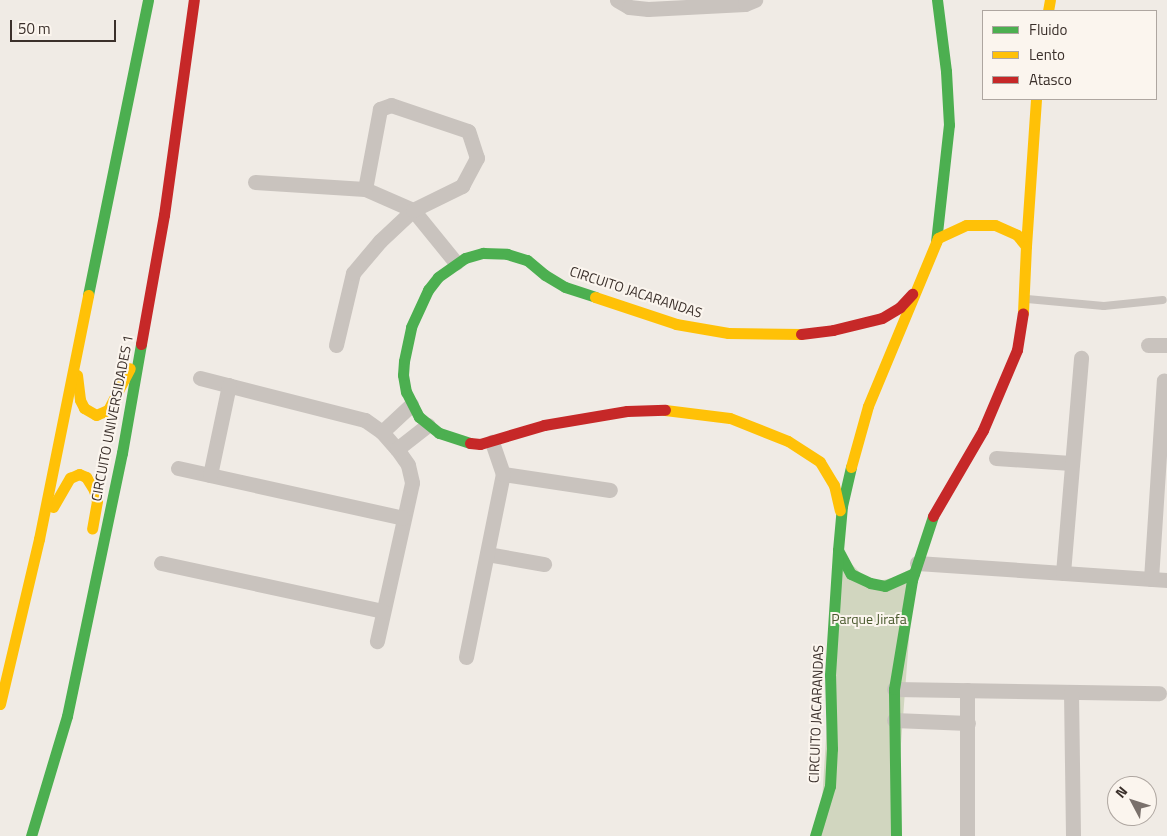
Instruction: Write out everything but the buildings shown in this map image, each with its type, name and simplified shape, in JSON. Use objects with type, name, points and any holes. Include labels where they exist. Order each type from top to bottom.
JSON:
[{"type":"street","points":[[0,704],[39,539],[148,0]]},
{"type":"street","name":"CIRCUITO UNIVERSIDADES 1","points":[[31,836],[67,716],[122,453],[164,216],[194,0]]},
{"type":"street","points":[[617,0],[629,7],[648,9],[745,4],[755,0]]},
{"type":"street","points":[[841,516],[855,449],[868,406],[936,242],[949,125],[946,70],[937,0]]},
{"type":"street","points":[[896,836],[894,689],[907,602],[915,568],[935,510],[983,430],[1003,388],[1017,350],[1025,299],[1026,246],[1036,100]]},
{"type":"street","points":[[336,345],[353,273],[380,241],[413,210],[462,186],[477,158],[468,130],[390,105],[380,109],[365,190]]},
{"type":"street","points":[[255,182],[365,190],[413,210],[456,263]]},
{"type":"street","points":[[936,242],[938,238],[966,225],[995,225],[1017,235],[1026,246]]},
{"type":"street","name":"CIRCUITO JACARANDAS","points":[[815,836],[830,786],[832,749],[830,675],[841,516],[834,485],[812,455],[788,441],[730,418],[667,410],[627,411],[544,425],[480,444],[459,441],[439,433],[428,425],[411,405],[403,375],[411,326],[428,290],[438,278],[456,263],[483,253],[507,254],[527,260],[565,287],[676,324],[728,334],[806,334],[869,322],[895,311],[910,298],[919,286]]},
{"type":"street","points":[[80,335],[76,380],[78,394],[84,408],[96,415],[108,410],[140,347]]},
{"type":"street","points":[[1148,345],[1167,345]]},
{"type":"street","points":[[1063,573],[1081,358]]},
{"type":"street","points":[[200,378],[366,420],[382,432],[408,465],[412,483],[377,641]]},
{"type":"street","points":[[1150,579],[1164,380]]},
{"type":"street","points":[[210,475],[229,385]]},
{"type":"street","points":[[382,432],[411,405]]},
{"type":"street","points":[[397,449],[428,425]]},
{"type":"street","points":[[466,657],[503,474],[492,442]]},
{"type":"street","points":[[996,458],[1071,463]]},
{"type":"street","points":[[178,468],[403,518]]},
{"type":"street","points":[[39,539],[64,484],[70,478],[79,474],[90,482],[96,501],[90,540]]},
{"type":"street","points":[[503,474],[610,490]]},
{"type":"street","points":[[838,550],[851,574],[870,583],[885,586],[915,568],[1063,573],[1167,580]]},
{"type":"street","points":[[487,554],[544,564]]},
{"type":"street","points":[[161,563],[383,612]]},
{"type":"street","points":[[67,716],[64,685],[79,598]]},
{"type":"street","points":[[894,689],[1159,693]]},
{"type":"street","points":[[967,836],[968,690]]},
{"type":"street","points":[[1071,692],[1073,836]]},
{"type":"street","points":[[894,720],[968,724]]},
{"type":"lane","points":[[1025,299],[1104,306],[1163,300]]},
{"type":"green space","name":"Parque Jirafa","points":[[838,550],[870,583],[914,573],[894,836],[814,836],[821,817]]},
{"type":"traffic: fast","points":[[88,295],[148,0]]},
{"type":"traffic: fast","points":[[936,242],[949,125],[946,71],[937,0]]},
{"type":"traffic: fast","points":[[470,443],[439,433],[419,417],[406,392],[403,375],[404,361],[411,327],[428,290],[438,277],[465,258],[483,253],[507,254],[527,260],[545,275],[565,287],[595,297]]},
{"type":"traffic: fast","points":[[31,836],[67,716],[122,453],[141,344]]},
{"type":"traffic: fast","points":[[815,836],[830,786],[832,749],[830,675],[838,550],[842,506],[851,467]]},
{"type":"traffic: fast","points":[[896,836],[894,689],[912,580],[933,516]]},
{"type":"traffic: fast","points":[[838,550],[851,574],[870,583],[885,586],[914,573]]},
{"type":"traffic: slow","points":[[1048,10],[1050,0]]},
{"type":"traffic: slow","points":[[1026,246],[1036,100]]},
{"type":"traffic: slow","points":[[851,467],[868,406],[938,238],[966,225],[995,225],[1017,235],[1026,246],[1023,313]]},
{"type":"traffic: slow","points":[[0,704],[39,539],[88,295]]},
{"type":"traffic: slow","points":[[595,297],[676,324],[728,333],[801,334]]},
{"type":"traffic: slow","points":[[77,375],[80,400],[84,408],[96,415],[108,410],[130,368]]},
{"type":"traffic: slow","points":[[665,410],[730,418],[788,441],[820,462],[834,485],[840,510]]},
{"type":"traffic: slow","points":[[53,507],[70,478],[79,474],[86,477],[94,490],[97,501],[92,529]]},
{"type":"traffic: jam","points":[[141,344],[164,215],[194,0]]},
{"type":"traffic: jam","points":[[801,334],[833,330],[882,318],[900,307],[912,294]]},
{"type":"traffic: jam","points":[[933,516],[983,430],[1017,350],[1023,313]]},
{"type":"traffic: jam","points":[[470,443],[480,444],[544,425],[627,411],[665,410]]}]
